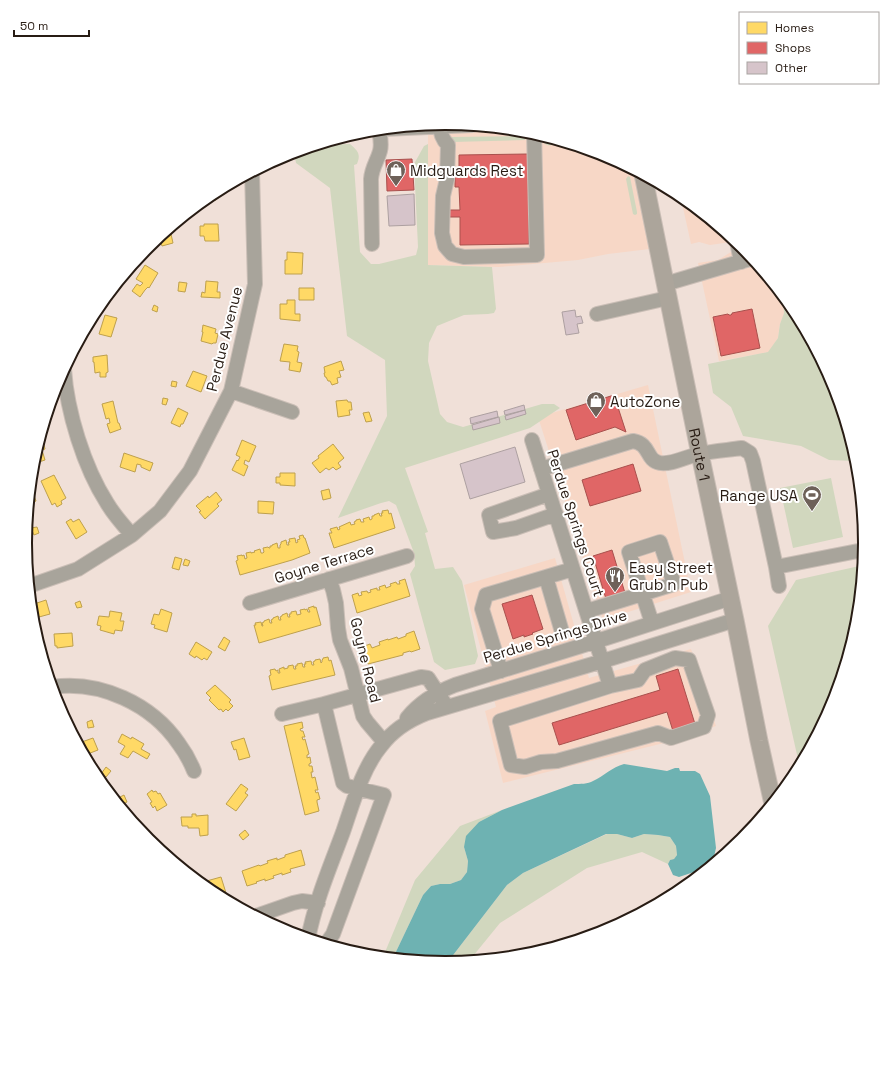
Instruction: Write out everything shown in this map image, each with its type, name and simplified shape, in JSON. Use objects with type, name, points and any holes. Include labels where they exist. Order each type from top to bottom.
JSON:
[{"type":"main road","name":"Route 1","points":[[644,181],[772,798]]},
{"type":"street","points":[[440,130],[444,141],[448,145],[447,179],[443,196],[442,233],[446,246],[452,254],[464,257],[537,255],[534,139]]},
{"type":"street","points":[[372,244],[371,179],[372,170],[380,151],[380,135]]},
{"type":"street","name":"Perdue Avenue","points":[[35,584],[78,569],[132,535],[160,511],[190,471],[231,391],[255,284],[252,178]]},
{"type":"street","points":[[597,314],[666,291],[747,260]]},
{"type":"street","points":[[65,380],[68,401],[74,426],[94,479],[106,502],[118,520],[132,535]]},
{"type":"street","points":[[231,391],[292,412]]},
{"type":"street","name":"Perdue Springs Court","points":[[532,440],[597,641],[610,686]]},
{"type":"street","points":[[541,469],[633,441],[644,445],[650,457],[660,463],[666,463],[700,454],[742,448],[750,453],[753,461],[779,586]]},
{"type":"street","points":[[549,494],[489,514],[494,532],[516,528],[556,514]]},
{"type":"street","points":[[776,567],[858,551]]},
{"type":"street","name":"Goyne Terrace","points":[[250,603],[407,556]]},
{"type":"street","points":[[501,671],[482,609],[486,595],[573,569]]},
{"type":"street","points":[[546,576],[562,632]]},
{"type":"street","name":"Goyne Road","points":[[329,580],[336,603],[340,640],[349,664],[363,716],[366,722],[384,742]]},
{"type":"street","points":[[587,611],[642,594],[652,623]]},
{"type":"street","name":"Perdue Springs Drive","points":[[401,726],[410,714],[419,706],[438,693],[455,685],[731,598]]},
{"type":"street","name":"Perdue Springs Drive","points":[[309,933],[318,903],[358,788],[370,761],[389,736],[401,726],[414,718],[447,707],[735,620]]},
{"type":"street","points":[[675,658],[689,660],[708,715],[704,727],[671,738],[658,733],[557,761],[541,762],[525,767],[511,765],[500,721],[610,686],[638,680],[645,670],[675,658]]},
{"type":"street","points":[[282,714],[421,677],[428,678],[447,707]]},
{"type":"street","points":[[58,687],[73,686],[91,688],[125,698],[137,705],[160,722],[179,743],[194,770]]},
{"type":"street","points":[[324,704],[343,783],[347,786],[384,795],[333,934],[329,940]]},
{"type":"street","points":[[262,914],[302,901],[318,903]]},
{"type":"shaded area","points":[[428,130],[473,130],[526,137],[578,151],[604,161],[644,181],[658,248],[608,254],[578,260],[499,267],[428,265]]},
{"type":"shaded area","points":[[682,204],[729,242],[710,245],[699,242],[691,244]]},
{"type":"shaded area","points":[[731,244],[774,291],[784,305],[784,313],[780,324],[778,338],[769,352],[719,361],[698,263],[718,260],[731,252]]},
{"type":"shaded area","points":[[648,385],[691,592],[603,620],[538,417]]},
{"type":"shaded area","points":[[555,558],[589,678],[691,649],[716,726],[672,741],[503,783],[485,711],[496,707],[464,585]]},
{"type":"green space","points":[[526,137],[525,140],[452,142],[449,138]]},
{"type":"green space","points":[[543,141],[555,145],[548,145]]},
{"type":"green space","points":[[337,144],[350,144],[359,155],[357,164],[354,165],[360,252],[371,264],[379,264],[416,255],[418,247],[414,164],[424,146],[428,144],[428,265],[492,267],[496,309],[494,313],[464,315],[437,326],[429,343],[428,361],[440,414],[447,422],[463,427],[542,404],[554,404],[560,408],[530,428],[405,468],[428,532],[425,533],[435,569],[453,567],[462,581],[478,656],[475,664],[445,670],[434,662],[410,574],[415,566],[414,553],[396,505],[389,501],[338,518],[387,416],[385,360],[347,336],[330,188],[296,163],[295,158]]},
{"type":"green space","points":[[628,176],[630,177],[637,212],[635,215],[633,214],[626,179]]},
{"type":"green space","points":[[784,305],[804,336],[828,385],[845,436],[851,461],[829,460],[801,446],[743,436],[731,407],[713,393],[708,364],[768,352],[778,338],[780,324],[784,313]]},
{"type":"green space","name":"Range USA","points":[[831,478],[843,537],[793,548],[780,488]]},
{"type":"green space","points":[[858,566],[851,624],[837,676],[828,701],[798,759],[768,626],[796,580]]},
{"type":"green space","points":[[502,810],[479,822],[464,847],[468,861],[467,872],[461,880],[450,884],[431,886],[423,895],[395,953],[385,952],[415,880],[460,826]]},
{"type":"green space","points":[[607,834],[617,834],[632,838],[644,834],[670,837],[676,846],[677,855],[674,859],[670,860],[668,864],[642,852],[587,868],[500,923],[473,956],[452,956],[507,885],[523,873]]},
{"type":"water","points":[[624,764],[667,771],[679,768],[680,771],[695,771],[700,774],[710,796],[716,848],[714,857],[697,871],[679,877],[673,875],[668,864],[670,860],[674,859],[677,855],[676,846],[670,837],[644,834],[632,838],[617,834],[606,834],[523,873],[507,885],[452,956],[418,956],[395,953],[423,895],[431,886],[450,884],[461,880],[467,872],[468,861],[464,847],[466,836],[479,822],[502,810],[574,784],[591,782]]},
{"type":"building: Homes","points":[[204,224],[218,224],[219,241],[205,241],[204,236],[200,236],[200,226],[204,226]]},
{"type":"building: Homes","points":[[171,234],[173,243],[162,246],[161,243]]},
{"type":"building: Homes","points":[[287,252],[303,253],[302,274],[285,274],[285,260],[287,260]]},
{"type":"building: Homes","points":[[145,265],[158,273],[149,288],[148,287],[140,297],[132,291],[137,284],[140,286],[143,283],[136,279]]},
{"type":"building: Homes","points":[[206,281],[218,282],[217,292],[220,292],[220,298],[201,297],[202,292],[205,293]]},
{"type":"building: Homes","points":[[179,282],[187,283],[185,292],[178,291]]},
{"type":"building: Homes","points":[[299,288],[314,288],[314,300],[299,300]]},
{"type":"building: Homes","points":[[287,300],[295,300],[295,314],[300,314],[300,321],[280,319],[280,304],[287,304]]},
{"type":"building: Homes","points":[[154,305],[158,307],[157,312],[152,310]]},
{"type":"building: Homes","points":[[105,315],[117,318],[111,337],[99,334]]},
{"type":"building: Homes","points":[[203,325],[216,329],[215,333],[218,334],[216,343],[212,344],[201,341]]},
{"type":"building: Homes","points":[[284,344],[298,346],[297,351],[299,352],[297,362],[302,363],[300,372],[289,370],[290,362],[280,361]]},
{"type":"building: Homes","points":[[107,355],[108,372],[106,373],[106,377],[100,377],[100,372],[95,373],[93,357]]},
{"type":"building: Homes","points":[[341,361],[344,370],[339,371],[341,377],[337,378],[338,383],[332,385],[325,377],[324,367]]},
{"type":"building: Homes","points":[[193,371],[207,376],[201,392],[186,386]]},
{"type":"building: Homes","points":[[172,381],[177,382],[176,387],[171,386]]},
{"type":"building: Homes","points":[[163,398],[168,399],[166,405],[162,404]]},
{"type":"building: Homes","points":[[347,400],[348,402],[351,402],[352,410],[349,410],[350,415],[338,417],[336,401]]},
{"type":"building: Homes","points":[[113,401],[118,423],[121,429],[110,433],[107,424],[110,423],[109,418],[106,419],[102,404]]},
{"type":"building: Homes","points":[[178,408],[188,413],[180,427],[171,423]]},
{"type":"building: Homes","points":[[369,412],[372,421],[366,422],[363,413]]},
{"type":"building: Homes","points":[[242,440],[256,446],[249,462],[245,460],[244,464],[248,466],[244,476],[232,470],[240,457],[236,455]]},
{"type":"building: Homes","points":[[333,444],[344,458],[338,463],[341,467],[336,470],[333,467],[329,470],[326,468],[320,473],[312,463]]},
{"type":"building: Homes","points":[[42,451],[45,460],[40,462]]},
{"type":"building: Homes","points":[[124,453],[153,463],[150,471],[137,464],[135,472],[120,467]]},
{"type":"building: Homes","points":[[280,473],[295,473],[295,486],[280,485],[280,483],[276,483],[276,477],[280,477]]},
{"type":"building: Homes","points":[[54,475],[66,498],[61,501],[62,504],[57,507],[55,503],[52,505],[41,481]]},
{"type":"building: Homes","points":[[329,489],[331,498],[323,500],[321,491]]},
{"type":"building: Homes","points":[[216,492],[222,500],[217,504],[219,506],[205,519],[199,512],[201,511],[196,506],[208,496],[209,498]]},
{"type":"building: Homes","points":[[258,501],[274,502],[273,514],[258,513]]},
{"type":"building: Homes","points":[[388,510],[389,514],[391,513],[395,528],[334,548],[329,533],[332,533],[330,529],[337,527],[338,530],[340,529],[339,527],[350,522],[351,525],[355,524],[354,522],[356,520],[360,519],[361,522],[364,522],[363,519],[369,517],[370,520],[372,519],[372,516],[379,513],[380,516],[382,516],[382,511]]},
{"type":"building: Homes","points":[[71,519],[73,522],[79,519],[87,532],[76,539],[66,522]]},
{"type":"building: Homes","points":[[37,527],[39,533],[34,535],[33,528]]},
{"type":"building: Homes","points":[[303,535],[310,553],[292,560],[240,575],[236,561],[238,560],[237,556],[244,555],[245,559],[247,558],[246,553],[255,552],[254,551],[260,549],[261,553],[263,553],[263,548],[270,548],[270,546],[277,543],[278,548],[280,548],[281,542],[286,540],[287,545],[289,545],[289,539],[295,538],[296,543],[298,542],[297,540],[300,539],[299,536]]},
{"type":"building: Homes","points":[[175,557],[182,559],[179,570],[172,568]]},
{"type":"building: Homes","points":[[185,559],[190,561],[188,566],[183,565]]},
{"type":"building: Homes","points":[[405,579],[410,596],[357,613],[352,595],[358,593],[359,596],[362,595],[361,592],[367,591],[368,593],[371,592],[370,590],[377,588],[377,590],[380,590],[379,587],[385,585],[386,588],[391,586],[390,584],[396,582],[397,584],[400,584],[399,581]]},
{"type":"building: Homes","points":[[46,600],[50,614],[39,617],[37,603]]},
{"type":"building: Homes","points":[[80,601],[82,607],[77,608],[75,603]]},
{"type":"building: Homes","points":[[314,606],[314,608],[316,607],[321,625],[259,643],[254,625],[256,625],[255,623],[261,622],[263,626],[262,623],[269,619],[270,623],[272,623],[271,620],[273,618],[278,616],[279,620],[281,620],[280,617],[282,615],[287,613],[288,617],[290,617],[289,614],[291,614],[291,612],[296,611],[297,615],[301,614],[300,610],[305,609],[310,612],[308,608]]},
{"type":"building: Homes","points":[[161,609],[172,613],[167,632],[154,628],[155,625],[151,624],[154,614],[159,615]]},
{"type":"building: Homes","points":[[110,611],[122,613],[120,621],[124,621],[122,631],[115,630],[114,634],[100,630],[101,626],[97,625],[99,616],[109,617]]},
{"type":"building: Homes","points":[[414,631],[420,649],[368,664],[362,647],[370,644],[372,648],[380,645],[379,642],[397,637],[398,639]]},
{"type":"building: Homes","points":[[72,633],[73,646],[57,648],[57,646],[55,646],[54,634]]},
{"type":"building: Homes","points":[[224,637],[230,641],[225,651],[218,647]]},
{"type":"building: Homes","points":[[196,642],[212,652],[207,660],[204,658],[202,660],[196,656],[195,658],[189,654]]},
{"type":"building: Homes","points":[[328,657],[329,661],[331,660],[335,675],[272,690],[269,676],[271,675],[270,670],[275,669],[276,671],[278,670],[278,673],[280,673],[279,669],[284,667],[284,669],[293,665],[294,669],[296,669],[295,666],[297,666],[297,664],[302,663],[303,667],[305,667],[305,662],[311,661],[312,665],[314,665],[313,662],[315,660],[320,659],[321,663],[323,658]]},
{"type":"building: Homes","points":[[215,685],[231,700],[229,702],[233,706],[228,711],[226,709],[223,712],[221,709],[219,710],[209,700],[211,698],[206,693]]},
{"type":"building: Homes","points":[[92,720],[94,727],[88,728],[87,722]]},
{"type":"building: Homes","points":[[302,722],[303,728],[300,729],[303,731],[305,737],[302,737],[303,740],[305,739],[309,754],[307,755],[307,758],[310,757],[311,763],[309,766],[312,766],[312,778],[315,777],[318,790],[315,790],[316,793],[318,792],[320,799],[317,800],[319,811],[305,815],[284,726]]},
{"type":"building: Homes","points":[[122,734],[131,739],[132,737],[144,744],[141,749],[150,754],[147,759],[133,751],[128,758],[120,754],[125,746],[118,742]]},
{"type":"building: Homes","points":[[93,738],[98,750],[89,753],[83,742]]},
{"type":"building: Homes","points":[[244,738],[250,757],[239,760],[236,749],[234,750],[231,742]]},
{"type":"building: Homes","points":[[106,767],[111,771],[106,777],[102,773]]},
{"type":"building: Homes","points":[[241,784],[248,789],[245,793],[248,795],[236,811],[226,804]]},
{"type":"building: Homes","points":[[152,790],[153,792],[156,791],[158,794],[160,793],[167,805],[157,811],[155,806],[153,808],[150,803],[152,802],[147,794]]},
{"type":"building: Homes","points":[[124,795],[127,802],[124,803],[119,797]]},
{"type":"building: Homes","points":[[192,814],[196,814],[196,816],[208,815],[208,835],[200,836],[199,828],[188,828],[188,826],[182,826],[181,817],[192,817]]},
{"type":"building: Homes","points":[[245,830],[249,835],[243,840],[239,835]]},
{"type":"building: Homes","points":[[301,850],[305,865],[290,869],[291,872],[282,875],[282,873],[273,876],[274,878],[265,881],[265,879],[247,886],[242,871],[268,863],[267,861],[277,858],[277,860],[285,857],[285,855]]},
{"type":"building: Homes","points":[[221,877],[226,893],[216,887],[207,881]]},
{"type":"building: Shops","points":[[528,154],[529,244],[460,245],[460,217],[447,217],[447,210],[460,210],[459,187],[455,187],[455,176],[459,176],[459,155]]},
{"type":"building: Shops","points":[[412,159],[414,190],[387,191],[386,160]]},
{"type":"building: Shops","points":[[752,309],[760,348],[721,356],[713,317],[728,314],[731,315],[732,313]]},
{"type":"building: Shops","points":[[614,395],[626,432],[615,427],[576,440],[566,410]]},
{"type":"building: Shops","points":[[633,464],[641,491],[590,506],[582,480]]},
{"type":"building: Shops","points":[[612,550],[625,593],[606,599],[593,556]]},
{"type":"building: Shops","points":[[532,595],[543,629],[524,637],[524,635],[513,639],[502,604]]},
{"type":"building: Shops","points":[[678,669],[695,724],[673,731],[667,712],[559,745],[552,723],[660,690],[656,676]]},
{"type":"building: Other","points":[[414,194],[415,225],[389,226],[387,196]]},
{"type":"building: Other","points":[[575,310],[576,317],[581,316],[583,323],[577,324],[579,333],[566,335],[562,312]]},
{"type":"building: Other","points":[[524,405],[525,410],[505,415],[504,411]]},
{"type":"building: Other","points":[[525,410],[526,414],[506,420],[505,416]]},
{"type":"building: Other","points":[[497,411],[498,417],[471,424],[470,418]]},
{"type":"building: Other","points":[[499,417],[500,423],[473,430],[472,425]]},
{"type":"building: Other","points":[[515,447],[525,482],[470,499],[460,464]]},
{"type":"place","name":"Midguards Rest","points":[[396,187]]},
{"type":"place","name":"AutoZone","points":[[596,418]]},
{"type":"place","name":"Range USA","points":[[812,512]]},
{"type":"place","name":"Easy Street Grub n Pub","points":[[615,593]]}]
